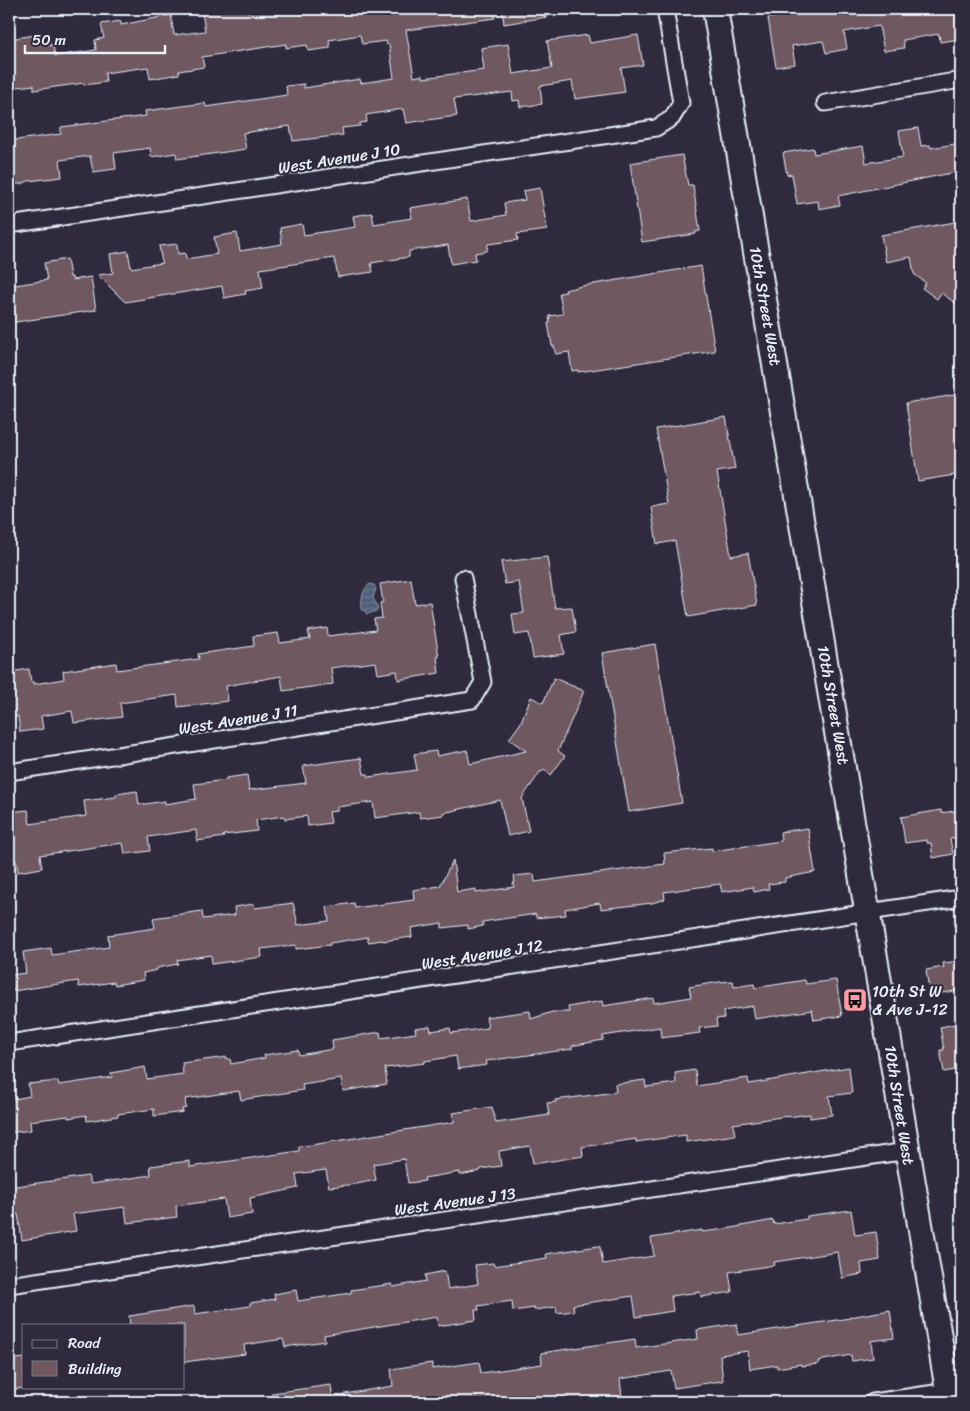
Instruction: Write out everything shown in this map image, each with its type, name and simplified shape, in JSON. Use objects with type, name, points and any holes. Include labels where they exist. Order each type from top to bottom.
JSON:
[{"type":"main road","name":"10th Street West","points":[[716,9],[949,1397]]},
{"type":"street","name":"West Avenue J 10","points":[[9,225],[656,128],[672,118],[681,102],[665,9]]},
{"type":"street","points":[[825,103],[961,80]]},
{"type":"street","name":"West Avenue J 11","points":[[9,772],[472,700],[483,682],[463,578]]},
{"type":"street","name":"West Avenue J 12","points":[[9,1043],[961,898]]},
{"type":"street","name":"West Avenue J 13","points":[[9,1285],[907,1151]]},
{"type":"street","points":[[873,1402],[949,1397]]},
{"type":"water","points":[[370,584],[374,585],[376,589],[373,598],[378,608],[377,611],[367,614],[362,609],[362,598],[365,589]]},
{"type":"building","points":[[219,9],[246,9],[247,12],[265,9],[360,9],[360,13],[394,9],[494,9],[495,18],[406,30],[414,77],[423,75],[423,78],[484,70],[481,48],[508,44],[513,74],[552,68],[547,41],[588,35],[590,43],[638,35],[643,65],[621,68],[625,92],[575,99],[572,81],[540,86],[542,104],[520,107],[519,100],[513,101],[512,92],[454,99],[457,116],[406,123],[403,109],[366,115],[367,122],[360,123],[360,126],[342,128],[343,135],[293,141],[290,126],[243,133],[246,149],[177,159],[176,153],[151,157],[150,148],[114,153],[116,169],[93,172],[90,156],[60,160],[62,177],[12,184],[9,168],[9,141],[61,134],[61,127],[146,116],[145,111],[205,103],[206,107],[287,95],[286,86],[304,84],[304,88],[360,79],[361,83],[394,78],[389,44],[387,45],[386,41],[362,44],[360,35],[329,40],[330,48],[308,51],[307,45],[286,48],[286,44],[202,57],[204,67],[179,71],[179,74],[150,79],[148,67],[105,73],[106,82],[34,90],[34,85],[9,88],[9,39],[49,33],[50,46],[53,45],[55,56],[96,50],[95,40],[104,38],[101,24],[121,21],[121,25],[171,15],[174,35],[205,31],[202,12]]},
{"type":"building","points":[[502,9],[547,9],[547,17],[504,24]]},
{"type":"building","points":[[824,9],[955,9],[960,39],[940,42],[939,34],[903,40],[904,48],[884,51],[879,26],[844,32],[847,49],[826,53],[823,41],[792,46],[795,64],[776,67],[768,18]]},
{"type":"building","points":[[918,128],[921,146],[930,145],[931,148],[961,143],[961,171],[838,196],[840,205],[819,209],[818,201],[797,204],[792,174],[787,175],[783,153],[813,148],[814,154],[863,146],[866,163],[903,157],[899,131]]},
{"type":"building","points":[[682,155],[688,185],[693,185],[700,231],[695,232],[696,234],[642,242],[630,163]]},
{"type":"building","points":[[540,188],[547,230],[517,234],[518,240],[488,244],[487,251],[475,253],[476,260],[451,264],[448,245],[409,251],[409,257],[371,263],[373,272],[338,277],[334,258],[260,269],[263,288],[245,291],[246,294],[224,298],[222,286],[125,302],[98,275],[113,273],[110,254],[128,251],[131,268],[162,263],[159,246],[177,244],[178,254],[185,253],[186,259],[217,254],[214,237],[237,233],[240,251],[282,244],[280,228],[302,224],[304,235],[355,227],[353,216],[372,213],[374,224],[412,218],[410,208],[467,199],[471,221],[506,215],[504,203],[525,200],[523,191]]},
{"type":"building","points":[[961,221],[961,307],[941,293],[937,299],[922,288],[926,283],[914,274],[911,257],[886,262],[881,235]]},
{"type":"building","points":[[67,259],[72,280],[91,277],[96,310],[9,323],[9,286],[47,280],[44,263]]},
{"type":"building","points":[[701,266],[715,351],[578,372],[578,370],[572,371],[569,352],[556,354],[554,346],[552,346],[548,323],[550,323],[549,316],[563,314],[559,293],[582,286]]},
{"type":"building","points":[[961,394],[961,474],[918,481],[906,403]]},
{"type":"building","points":[[726,417],[735,469],[717,472],[731,556],[748,553],[757,605],[688,617],[675,541],[657,544],[651,507],[669,504],[656,429]]},
{"type":"building","points":[[547,557],[555,608],[572,607],[576,632],[561,635],[564,654],[533,658],[529,633],[515,635],[512,614],[524,613],[519,582],[505,584],[501,562]]},
{"type":"building","points":[[411,579],[415,604],[430,602],[439,657],[437,657],[439,673],[398,680],[397,671],[378,674],[376,662],[331,668],[333,684],[283,691],[281,676],[226,686],[228,701],[178,707],[177,695],[120,703],[122,717],[74,723],[72,711],[41,716],[43,729],[20,732],[18,716],[9,718],[9,686],[12,685],[10,672],[29,669],[31,682],[34,682],[34,684],[64,679],[63,671],[116,663],[117,670],[199,659],[198,654],[254,646],[253,636],[278,633],[280,643],[310,639],[308,631],[327,628],[328,636],[376,630],[374,619],[382,618],[380,603],[383,602],[380,584]]},
{"type":"building","points":[[655,644],[682,803],[629,812],[602,653]]},
{"type":"building","points":[[554,678],[584,691],[558,751],[565,756],[551,775],[544,769],[541,771],[522,798],[529,831],[508,836],[500,800],[443,813],[443,815],[420,818],[419,812],[375,818],[373,802],[337,807],[337,811],[329,812],[331,823],[308,826],[307,816],[285,819],[284,816],[256,820],[257,831],[223,835],[224,837],[197,841],[196,830],[148,837],[150,851],[125,854],[123,843],[40,855],[42,868],[18,872],[16,860],[14,860],[9,812],[28,810],[30,824],[86,816],[84,801],[116,797],[116,794],[137,791],[139,805],[165,801],[165,804],[196,799],[194,784],[226,780],[226,778],[247,775],[249,790],[306,783],[303,766],[361,758],[364,774],[368,774],[369,777],[417,770],[414,754],[436,751],[437,756],[467,750],[470,764],[526,751],[509,739],[520,724],[531,697],[543,703]]},
{"type":"building","points":[[941,810],[941,813],[961,810],[961,837],[950,839],[953,854],[933,858],[931,843],[927,843],[927,840],[905,843],[901,817]]},
{"type":"building","points":[[808,828],[815,872],[785,878],[785,882],[768,884],[769,889],[754,892],[753,887],[722,892],[720,884],[664,892],[665,899],[652,903],[601,909],[600,903],[565,909],[566,915],[536,918],[536,914],[482,922],[483,926],[468,929],[468,925],[442,928],[442,923],[411,928],[412,937],[368,942],[368,937],[330,943],[330,945],[296,949],[296,945],[261,949],[262,957],[212,964],[211,955],[177,960],[178,964],[143,973],[144,980],[115,985],[114,982],[79,987],[78,981],[13,991],[11,975],[26,973],[23,952],[51,948],[52,955],[109,947],[108,935],[155,928],[153,918],[202,911],[203,919],[235,915],[234,907],[254,904],[255,908],[293,903],[298,925],[329,921],[327,907],[354,903],[355,908],[414,900],[413,890],[440,886],[453,860],[457,892],[476,889],[476,893],[514,887],[514,876],[534,874],[535,882],[665,864],[664,853],[712,848],[712,851],[781,841],[780,832]]},
{"type":"building","points":[[961,961],[961,990],[930,995],[926,970],[944,967],[943,963]]},
{"type":"building","points":[[805,980],[806,984],[836,980],[842,1016],[814,1020],[812,1010],[755,1019],[753,1006],[723,1011],[724,1018],[716,1019],[717,1026],[699,1028],[700,1033],[661,1038],[660,1027],[603,1036],[603,1040],[572,1046],[572,1049],[486,1061],[487,1065],[458,1069],[456,1056],[425,1061],[425,1063],[385,1068],[387,1084],[343,1091],[341,1079],[302,1085],[303,1090],[241,1100],[239,1091],[185,1099],[186,1108],[182,1109],[183,1112],[154,1116],[154,1109],[87,1121],[86,1115],[68,1118],[68,1116],[30,1121],[31,1130],[9,1133],[9,1100],[30,1096],[28,1084],[58,1081],[59,1085],[112,1077],[111,1073],[145,1067],[147,1079],[183,1074],[182,1063],[227,1057],[227,1059],[230,1059],[231,1064],[265,1058],[264,1055],[298,1050],[299,1055],[333,1049],[332,1040],[380,1032],[381,1038],[416,1033],[415,1028],[430,1026],[431,1031],[450,1028],[451,1033],[488,1028],[486,1017],[530,1011],[531,1019],[552,1012],[569,1012],[568,1007],[602,1001],[603,1006],[653,998],[654,1003],[691,997],[689,987],[719,982],[733,981],[734,987],[754,984],[755,988]]},
{"type":"building","points":[[961,1023],[961,1069],[944,1072],[940,1050],[944,1050],[940,1027]]},
{"type":"building","points":[[849,1067],[852,1093],[829,1096],[832,1115],[810,1118],[810,1114],[788,1116],[733,1124],[735,1135],[686,1142],[686,1135],[636,1142],[636,1139],[582,1147],[583,1156],[533,1164],[530,1146],[499,1151],[501,1166],[460,1175],[460,1172],[424,1178],[425,1181],[408,1183],[404,1159],[373,1164],[376,1180],[356,1184],[329,1187],[326,1170],[296,1174],[298,1188],[250,1198],[252,1214],[227,1218],[224,1199],[176,1206],[177,1217],[127,1223],[125,1207],[73,1214],[76,1231],[22,1240],[18,1214],[9,1215],[9,1187],[88,1176],[91,1184],[151,1175],[150,1166],[190,1161],[190,1167],[299,1151],[299,1147],[454,1122],[453,1113],[492,1107],[496,1123],[549,1115],[547,1103],[556,1102],[555,1100],[616,1092],[615,1084],[645,1080],[646,1087],[676,1083],[675,1073],[695,1070],[697,1086],[748,1078],[749,1084]]},
{"type":"building","points":[[851,1210],[855,1235],[876,1232],[880,1260],[861,1263],[862,1274],[842,1278],[838,1252],[774,1262],[775,1265],[729,1272],[732,1292],[701,1297],[700,1292],[671,1296],[673,1311],[636,1317],[633,1296],[573,1305],[574,1311],[557,1313],[556,1307],[513,1311],[512,1301],[478,1306],[479,1310],[475,1310],[476,1320],[438,1326],[437,1317],[324,1335],[325,1341],[285,1347],[283,1339],[244,1345],[245,1354],[185,1362],[185,1324],[130,1324],[129,1316],[194,1306],[195,1314],[250,1306],[250,1303],[275,1299],[274,1294],[296,1290],[298,1301],[351,1293],[351,1290],[392,1284],[393,1287],[426,1281],[425,1275],[445,1271],[448,1289],[478,1284],[475,1265],[493,1263],[494,1266],[547,1258],[546,1254],[598,1246],[600,1247],[603,1264],[654,1256],[651,1238],[702,1230],[702,1232],[726,1229],[773,1220],[774,1224],[807,1219],[807,1216]]},
{"type":"building","points":[[890,1310],[894,1338],[871,1341],[873,1358],[852,1361],[851,1355],[818,1361],[819,1364],[801,1366],[801,1364],[777,1368],[777,1365],[750,1369],[748,1351],[720,1355],[722,1381],[674,1388],[671,1371],[620,1379],[622,1397],[576,1402],[569,1402],[568,1397],[533,1402],[345,1402],[345,1394],[393,1386],[391,1369],[432,1363],[432,1369],[479,1362],[481,1373],[542,1364],[541,1353],[635,1339],[636,1348],[698,1339],[697,1330],[736,1324],[738,1335]]},
{"type":"building","points":[[22,1358],[22,1388],[24,1388],[9,1390],[9,1360]]},
{"type":"building","points":[[331,1385],[333,1402],[272,1402],[272,1393]]},
{"type":"place","name":"10th St W & Ave J-12","points":[[855,1000]]}]
